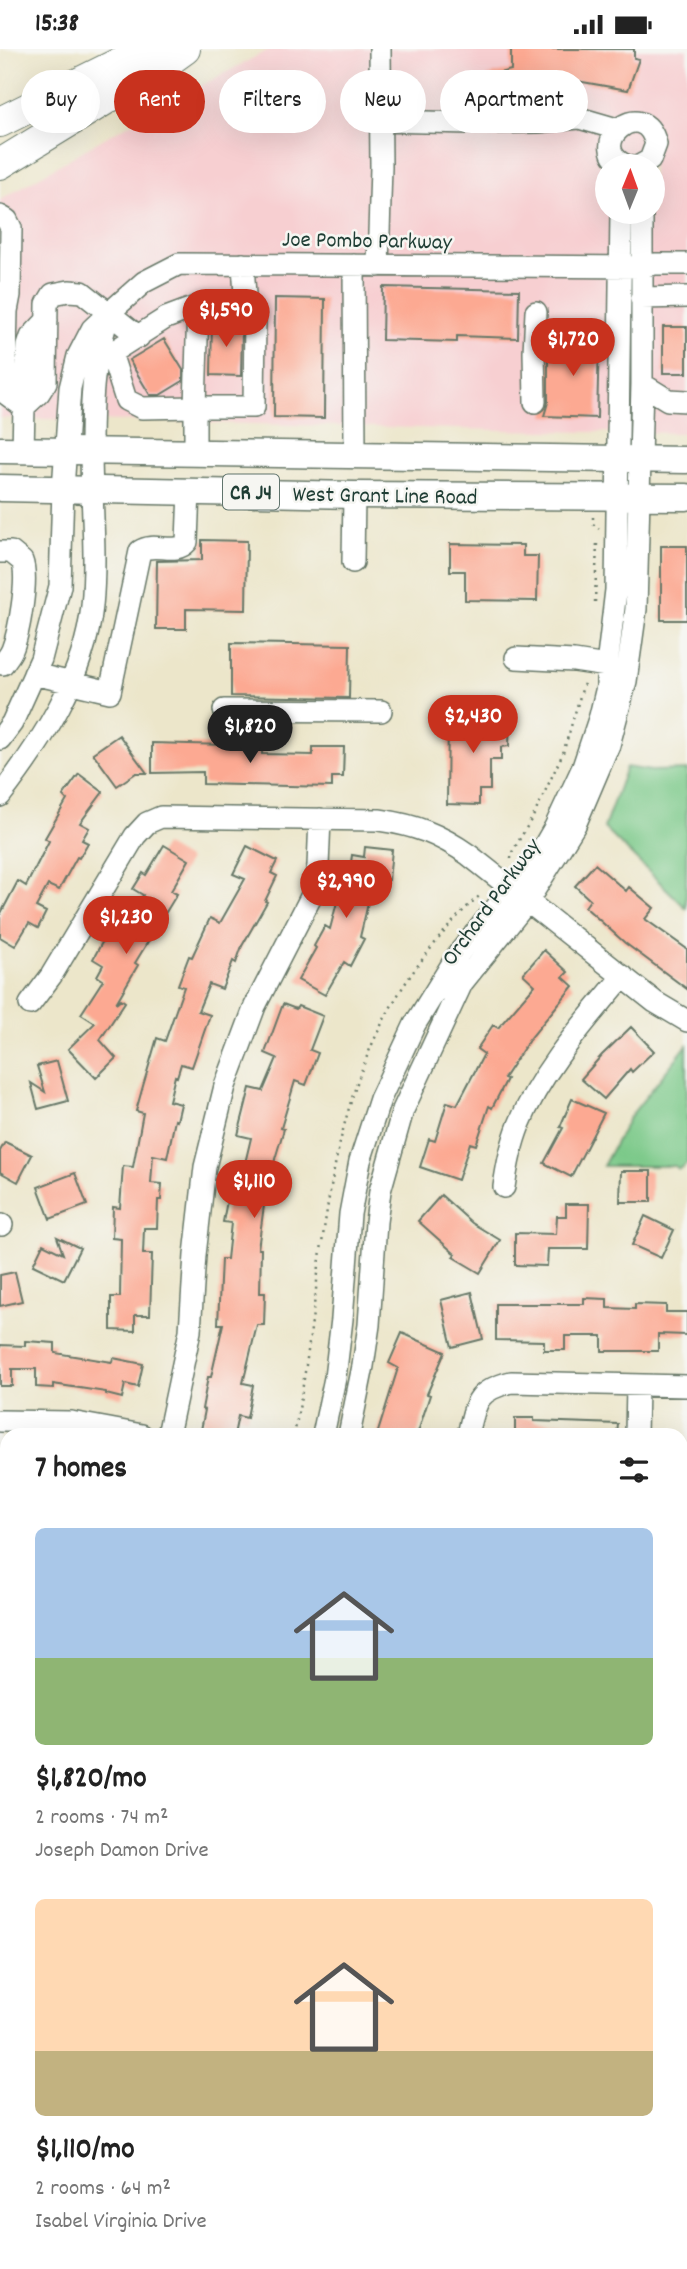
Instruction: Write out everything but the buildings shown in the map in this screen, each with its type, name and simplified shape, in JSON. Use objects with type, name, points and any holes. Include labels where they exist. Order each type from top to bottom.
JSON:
[{"type":"highway","points":[[0,122],[147,49]]},
{"type":"highway","points":[[0,164],[185,49]]},
{"type":"main road","name":"West Grant Line Road","points":[[12,450],[687,460]]},
{"type":"main road","name":"West Grant Line Road","points":[[0,488],[354,495],[687,497]]},
{"type":"street","points":[[380,49],[380,70]]},
{"type":"street","points":[[426,122],[471,124],[579,118],[617,129]]},
{"type":"street","points":[[613,154],[611,145],[617,129],[633,122],[649,128],[656,144],[652,154]]},
{"type":"street","points":[[378,265],[381,133]]},
{"type":"street","points":[[0,216],[7,220],[11,228],[10,295],[4,311],[5,393],[24,407]]},
{"type":"street","points":[[623,224],[631,267]]},
{"type":"street","points":[[629,459],[631,267],[640,224]]},
{"type":"street","name":"Joe Pombo Parkway","points":[[109,313],[144,282],[178,264],[631,267],[687,264]]},
{"type":"street","points":[[243,264],[246,310]]},
{"type":"street","points":[[354,265],[355,456]]},
{"type":"street","name":"Orchard Parkway","points":[[324,1428],[341,1331],[350,1214],[360,1161],[380,1099],[415,1024],[459,953],[520,895],[583,767],[600,716],[607,687],[598,671],[616,590],[629,459],[642,384],[641,298],[631,267]]},
{"type":"street","points":[[12,450],[24,407],[46,382],[47,304],[53,295],[69,291],[82,292],[139,337]]},
{"type":"street","points":[[641,298],[687,297]]},
{"type":"street","points":[[195,454],[198,306]]},
{"type":"street","points":[[198,306],[246,310],[255,316],[254,407],[142,408],[126,400],[111,353],[166,318],[198,306]]},
{"type":"street","points":[[535,403],[536,312]]},
{"type":"street","points":[[0,739],[12,723],[34,674],[54,613],[60,586],[63,489],[79,451],[109,313]]},
{"type":"street","points":[[642,384],[668,400],[687,401]]},
{"type":"street","points":[[0,796],[24,765],[70,684],[80,657],[92,607],[93,489],[79,451]]},
{"type":"street","points":[[34,674],[110,692],[140,551],[149,546],[176,549],[183,547],[187,542],[189,490]]},
{"type":"street","points":[[353,562],[354,495]]},
{"type":"street","name":"Orchard Parkway","points":[[350,1428],[369,1325],[380,1191],[403,1110],[461,983],[520,895],[575,825],[592,790],[615,725],[626,681],[633,635],[627,496]]},
{"type":"street","points":[[0,552],[10,552],[22,561],[25,574],[15,639],[11,653],[3,664],[0,663]]},
{"type":"street","points":[[516,658],[574,661],[598,671]]},
{"type":"street","points":[[224,710],[381,712]]},
{"type":"street","points":[[30,1004],[51,976],[135,836],[147,823],[161,817],[379,820],[407,824],[443,837],[655,1002],[687,1021]]},
{"type":"street","points":[[169,1428],[190,1331],[205,1167],[225,1086],[254,1006],[312,895],[318,866],[320,820]]},
{"type":"street","points":[[504,1187],[509,1155],[516,1134],[536,1092],[566,1045],[623,976]]},
{"type":"street","points":[[470,1428],[479,1398],[490,1388],[511,1382],[687,1386]]},
{"type":"street","points":[[636,1385],[636,1428]]},
{"type":"street","points":[[0,1421],[71,1422],[104,1428]]},
{"type":"path","points":[[593,517],[593,524],[601,531]]},
{"type":"path","points":[[595,603],[595,547],[598,539]]},
{"type":"path","points":[[511,860],[510,854],[535,813],[563,753],[583,684],[598,671]]},
{"type":"shaded area","points":[[270,49],[687,49],[687,433],[0,418],[0,200],[114,132],[205,133],[205,84],[219,76],[219,133],[326,133],[326,70],[231,70]]},
{"type":"green space","points":[[626,767],[651,771],[687,770],[686,908],[604,828]]},
{"type":"green space","points":[[687,1045],[687,1163],[679,1169],[675,1166],[603,1166],[629,1118]]}]
